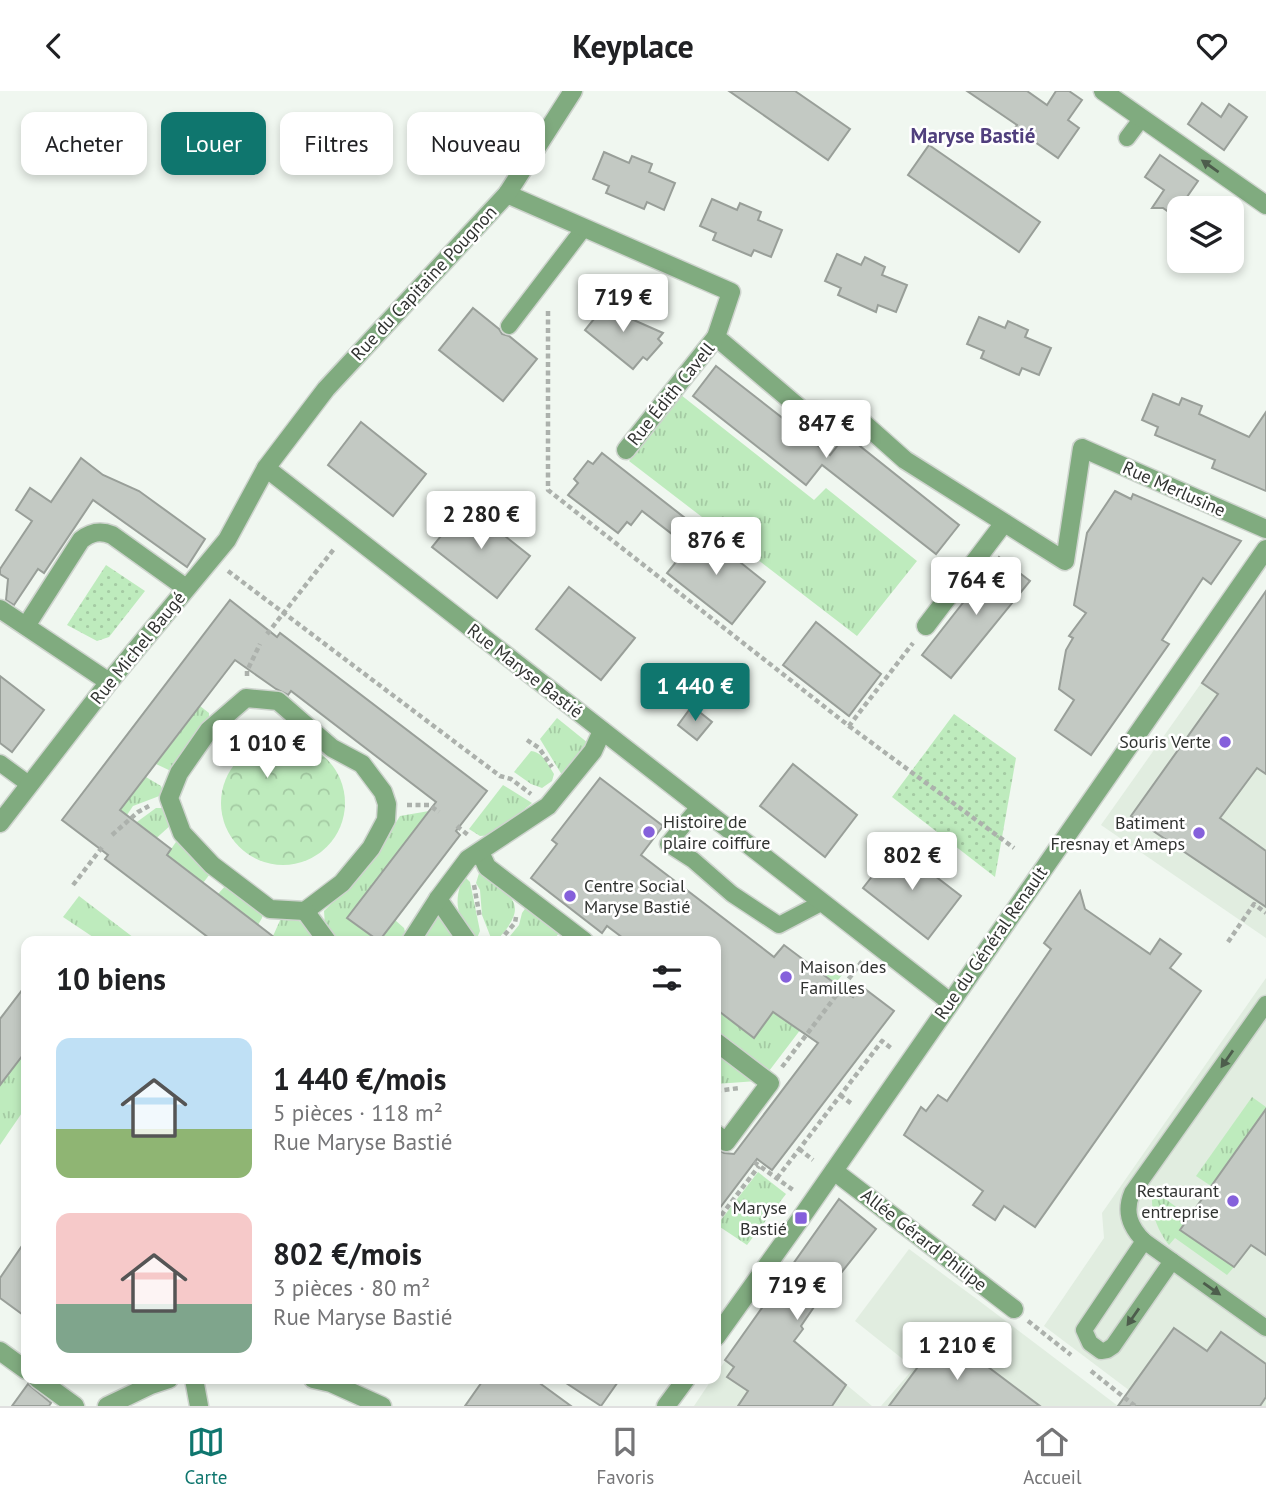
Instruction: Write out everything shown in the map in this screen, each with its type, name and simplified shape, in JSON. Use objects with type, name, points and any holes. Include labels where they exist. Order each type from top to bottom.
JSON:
[{"type":"street","name":"Rue du Capitaine Pougnon","points":[[266,468],[326,389],[507,194],[573,91]]},
{"type":"street","points":[[1103,91],[1266,205]]},
{"type":"street","points":[[507,194],[584,228]]},
{"type":"street","name":"Rue Édith Cavell","points":[[584,228],[731,292],[716,337],[626,450]]},
{"type":"street","name":"Rue Édith Cavell","points":[[716,337],[802,410],[850,411],[905,460],[1065,561],[1082,448]]},
{"type":"street","name":"Rue Merlusine","points":[[1082,448],[1266,529]]},
{"type":"street","name":"Rue Michel Baugé","points":[[0,823],[109,682],[227,540],[266,468]]},
{"type":"street","name":"Rue Maryse Bastié","points":[[266,468],[950,1002]]},
{"type":"street","points":[[926,626],[1004,523]]},
{"type":"street","points":[[26,626],[80,540],[96,532],[112,535],[186,588]]},
{"type":"street","name":"Rue du Général Renault","points":[[721,1330],[1266,549]]},
{"type":"street","points":[[0,609],[109,682]]},
{"type":"street","points":[[246,698],[278,701],[332,748],[362,764],[383,792],[387,804],[386,820],[371,848],[342,883],[306,911],[270,909],[212,865],[182,833],[169,798],[179,773],[209,730],[246,698]]},
{"type":"street","points":[[414,936],[438,899],[474,856],[548,806],[593,751],[602,731]]},
{"type":"street","points":[[474,856],[577,936]]},
{"type":"street","points":[[438,899],[464,936]]},
{"type":"street","points":[[306,911],[324,936]]},
{"type":"street","points":[[721,1046],[770,1083],[726,1142],[721,1138]]},
{"type":"street","name":"Allée Gérard Philipe","points":[[834,1171],[1014,1309]]},
{"type":"street","points":[[0,1351],[21,1366]]},
{"type":"street","points":[[45,1384],[75,1406]]},
{"type":"street","points":[[107,1406],[146,1384]]},
{"type":"street","points":[[195,1384],[199,1406]]},
{"type":"street","points":[[331,1384],[382,1406]]},
{"type":"street","points":[[666,1406],[682,1384]]},
{"type":"lane","points":[[1127,138],[1142,118]]},
{"type":"lane","points":[[509,326],[584,228]]},
{"type":"lane","points":[[0,763],[30,785]]},
{"type":"lane","points":[[698,807],[668,844],[693,860],[732,894],[779,925],[821,903]]},
{"type":"lane","points":[[1266,1004],[1132,1193],[1128,1204],[1129,1220],[1144,1241],[1266,1328]]},
{"type":"lane","points":[[1144,1241],[1084,1329],[1090,1343],[1101,1351],[1112,1346],[1172,1261]]},
{"type":"path","points":[[548,275],[548,490],[849,726],[1014,848]]},
{"type":"path","points":[[267,633],[339,543]]},
{"type":"path","points":[[211,558],[500,776],[511,779],[548,806]]},
{"type":"path","points":[[849,726],[926,626]]},
{"type":"path","points":[[246,698],[247,671],[260,644]]},
{"type":"path","points":[[527,740],[539,748],[565,786]]},
{"type":"path","points":[[112,835],[138,812],[169,798]]},
{"type":"path","points":[[387,804],[429,805],[439,812]]},
{"type":"path","points":[[73,885],[103,846]]},
{"type":"path","points":[[474,856],[480,919]]},
{"type":"path","points":[[503,936],[515,923],[518,891]]},
{"type":"path","points":[[1228,942],[1254,904],[1266,913]]},
{"type":"path","points":[[770,1083],[874,945]]},
{"type":"path","points":[[776,1178],[882,1041],[891,1048]]},
{"type":"path","points":[[840,1095],[852,1104]]},
{"type":"path","points":[[799,1149],[813,1160]]},
{"type":"path","points":[[721,1215],[757,1164],[802,1196]]},
{"type":"shaded area","points":[[1231,641],[1266,666],[1266,938],[1101,825]]},
{"type":"shaded area","points":[[1266,978],[1266,1406],[1150,1406],[1044,1326],[1104,1238],[1102,1213]]},
{"type":"shaded area","points":[[909,1249],[1118,1406],[881,1406],[914,1368],[855,1321]]},
{"type":"shaded area","points":[[759,1312],[872,1406],[694,1406],[709,1384],[721,1384],[721,1367]]},
{"type":"green space","points":[[681,395],[814,500],[826,488],[917,561],[857,636],[629,461]]},
{"type":"green space","points":[[106,565],[145,591],[109,637],[97,641],[67,625]]},
{"type":"green space","points":[[200,706],[209,713],[209,719],[173,772],[156,764]]},
{"type":"green space","points":[[954,714],[1016,758],[995,877],[892,797]]},
{"type":"green space","points":[[557,718],[588,743],[562,775],[540,739]]},
{"type":"green space","points":[[283,741],[307,745],[327,759],[341,779],[345,803],[341,827],[327,847],[307,861],[283,865],[259,861],[239,847],[225,827],[221,803],[225,779],[239,759],[259,745]]},
{"type":"green space","points":[[531,751],[542,756],[554,774],[552,781],[542,788],[514,772]]},
{"type":"green space","points":[[146,777],[161,786],[162,795],[133,806],[127,815],[120,810]]},
{"type":"green space","points":[[503,785],[532,803],[493,835],[480,836],[469,829]]},
{"type":"green space","points":[[156,808],[162,808],[172,824],[151,843],[130,827]]},
{"type":"green space","points":[[429,811],[347,918],[371,936],[330,936],[325,925],[324,911],[375,856],[400,816]]},
{"type":"green space","points":[[178,839],[198,864],[210,874],[203,883],[167,855]]},
{"type":"green space","points":[[480,870],[513,900],[514,916],[500,936],[490,936],[482,915],[480,890],[476,883]]},
{"type":"green space","points":[[464,876],[470,882],[480,931],[478,936],[465,924],[458,910],[460,885]]},
{"type":"green space","points":[[227,884],[264,909],[258,925],[218,894]]},
{"type":"green space","points":[[79,896],[131,936],[92,936],[63,917]]},
{"type":"green space","points":[[527,906],[559,933],[557,936],[510,936],[519,925]]},
{"type":"green space","points":[[282,916],[294,916],[315,936],[273,936]]},
{"type":"green space","points":[[437,917],[444,920],[453,936],[425,936],[430,922]]},
{"type":"green space","points":[[395,920],[404,928],[406,935],[405,936],[383,936]]},
{"type":"green space","points":[[829,965],[842,975],[766,1075],[721,1041],[721,1013],[754,1038],[773,1012],[786,1020]]},
{"type":"green space","points":[[721,1054],[757,1081],[721,1084]]},
{"type":"green space","points":[[21,1058],[21,1114],[0,1145],[0,1085]]},
{"type":"green space","points":[[1252,1097],[1266,1107],[1266,1119],[1211,1186],[1196,1176]]},
{"type":"green space","points":[[758,1172],[786,1194],[747,1245],[721,1228],[721,1220]]},
{"type":"green space","points":[[1153,1190],[1190,1217],[1180,1230],[1234,1267],[1227,1275],[1175,1238],[1169,1245],[1155,1219]]},
{"type":"building","points":[[729,91],[795,91],[850,129],[828,160]]},
{"type":"building","points":[[967,91],[1027,91],[1047,105],[1056,91],[1069,91],[1082,100],[1068,120],[1079,128],[1058,158],[1015,128],[1017,125]]},
{"type":"building","points":[[1202,103],[1221,117],[1229,104],[1247,117],[1224,150],[1188,124]]},
{"type":"building","points":[[929,145],[1040,222],[1019,252],[908,175]]},
{"type":"building","points":[[604,152],[629,163],[632,156],[652,164],[649,172],[675,183],[664,210],[647,202],[644,209],[606,193],[609,186],[593,179]]},
{"type":"building","points":[[1160,155],[1198,181],[1188,196],[1167,196],[1167,211],[1152,208],[1164,190],[1145,177]]},
{"type":"building","points":[[712,199],[737,210],[740,203],[761,212],[758,220],[782,230],[771,257],[754,250],[751,256],[713,240],[716,233],[700,226]]},
{"type":"building","points":[[837,254],[861,265],[865,257],[885,267],[882,275],[907,285],[896,312],[878,305],[876,312],[838,295],[841,288],[825,281]]},
{"type":"building","points":[[605,297],[621,311],[620,314],[663,333],[658,339],[662,343],[647,360],[643,357],[633,369],[585,330],[594,319],[590,315]]},
{"type":"building","points":[[473,308],[502,334],[509,336],[537,359],[503,401],[439,350]]},
{"type":"building","points":[[979,317],[1005,328],[1008,321],[1028,330],[1025,337],[1051,348],[1039,375],[1022,368],[1019,375],[981,358],[984,351],[967,344]]},
{"type":"building","points":[[716,366],[830,455],[846,435],[959,525],[936,554],[822,465],[806,485],[693,396]]},
{"type":"building","points":[[1153,394],[1179,405],[1182,398],[1202,406],[1199,414],[1249,437],[1266,412],[1266,491],[1212,468],[1215,460],[1155,435],[1158,427],[1142,420]]},
{"type":"building","points":[[361,422],[426,474],[393,516],[328,465]]},
{"type":"building","points":[[602,453],[685,518],[672,534],[642,511],[631,525],[627,522],[618,533],[568,495],[578,483],[574,479],[588,461],[593,464]]},
{"type":"building","points":[[81,458],[103,475],[139,491],[205,539],[187,567],[93,500],[44,573],[38,569],[14,605],[6,600],[8,579],[0,574],[0,569],[32,521],[16,510],[30,488],[51,502]]},
{"type":"building","points":[[1115,491],[1131,499],[1133,494],[1241,541],[1211,584],[1203,578],[1162,640],[1169,644],[1091,755],[1055,730],[1074,700],[1059,689],[1066,650],[1073,638],[1069,636],[1086,613],[1074,605],[1087,533]]},
{"type":"building","points":[[466,505],[530,556],[497,598],[432,547]]},
{"type":"building","points":[[701,531],[765,582],[732,624],[667,573]]},
{"type":"building","points":[[999,557],[1030,581],[951,678],[922,655]]},
{"type":"building","points":[[569,587],[635,638],[601,680],[536,629]]},
{"type":"building","points":[[1266,591],[1266,774],[1257,768],[1220,818],[1266,851],[1266,907],[1131,816],[1218,694],[1202,683]]},
{"type":"building","points":[[230,600],[277,637],[280,633],[487,791],[456,831],[460,835],[383,936],[372,936],[347,918],[436,802],[291,691],[288,695],[276,689],[235,660],[120,810],[171,849],[167,855],[272,936],[206,936],[105,859],[108,855],[62,820]]},
{"type":"building","points":[[816,622],[881,674],[849,716],[783,665]]},
{"type":"building","points":[[0,676],[44,710],[12,752],[0,743]]},
{"type":"building","points":[[692,706],[712,722],[697,740],[678,725]]},
{"type":"building","points":[[793,764],[857,815],[825,857],[760,806]]},
{"type":"building","points":[[600,778],[663,826],[641,855],[774,957],[784,945],[853,997],[861,986],[894,1011],[772,1170],[757,1159],[721,1206],[721,1151],[734,1154],[818,1043],[773,1012],[754,1038],[721,1013],[721,936],[620,936],[607,926],[602,933],[531,878],[557,844],[552,840]]},
{"type":"building","points":[[896,846],[961,896],[928,939],[863,888]]},
{"type":"building","points":[[1080,891],[1085,909],[1150,954],[1160,939],[1181,954],[1170,968],[1201,991],[1035,1227],[1004,1206],[995,1220],[973,1205],[983,1191],[904,1135],[921,1107],[926,1111],[938,1095],[947,1101],[1051,949],[1044,943]]},
{"type":"building","points":[[21,992],[21,1058],[0,1085],[0,1019]]},
{"type":"building","name":"Restaurant entreprise","points":[[1266,1109],[1266,1255],[1251,1245],[1234,1267],[1180,1230]]},
{"type":"building","points":[[839,1199],[876,1229],[814,1307],[794,1341],[846,1385],[832,1406],[738,1406],[748,1391],[727,1377],[734,1367],[725,1360]]},
{"type":"building","points":[[21,1247],[21,1313],[0,1298],[0,1278]]},
{"type":"building","points":[[1174,1328],[1207,1351],[1221,1332],[1266,1364],[1266,1397],[1260,1406],[1118,1406]]},
{"type":"building","points":[[943,1333],[1040,1406],[889,1406]]},
{"type":"building","points":[[28,1384],[51,1403],[49,1406],[12,1406]]},
{"type":"building","points":[[480,1384],[541,1384],[571,1406],[465,1406]]},
{"type":"building","points":[[568,1384],[616,1384],[601,1406]]},
{"type":"place","name":"Souris Verte","points":[[1225,742]]},
{"type":"place","name":"Histoire de plaire coiffure","points":[[649,832]]},
{"type":"place","name":"Batiment Fresnay et Ameps","points":[[1199,833]]},
{"type":"place","name":"Centre Social Maryse Bastié","points":[[570,896]]},
{"type":"place","name":"Maison des Familles","points":[[786,977]]},
{"type":"place","name":"Restaurant entreprise","points":[[1233,1201]]},
{"type":"place","name":"Maryse Bastié","points":[[801,1218]]},
{"type":"district","name":"Maryse Bastié","points":[[973,136]]}]
